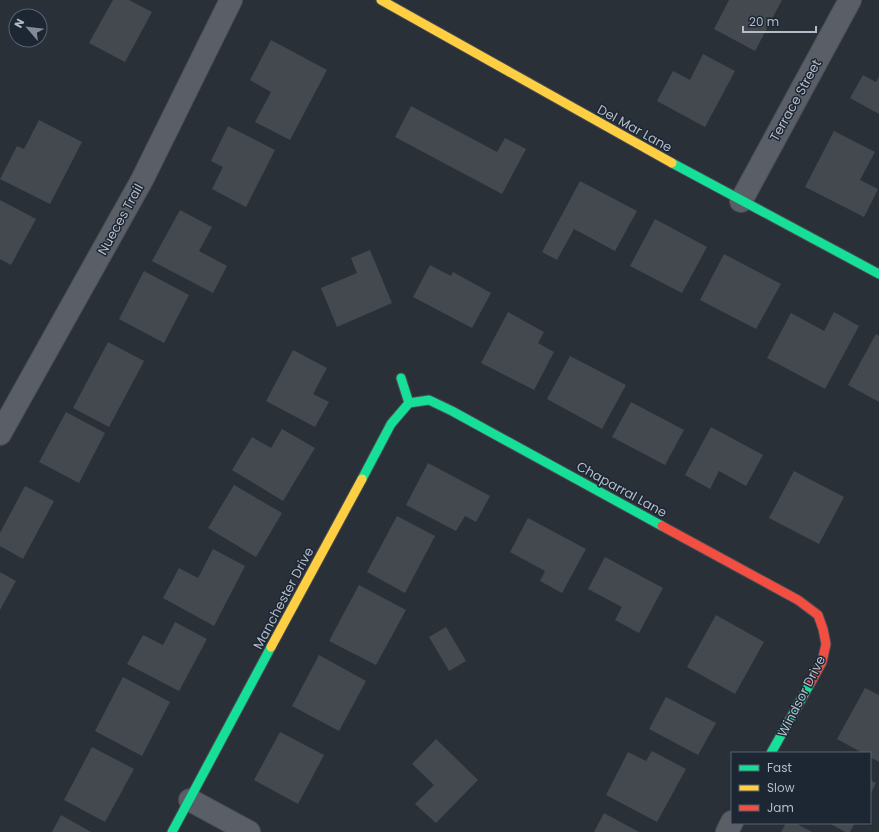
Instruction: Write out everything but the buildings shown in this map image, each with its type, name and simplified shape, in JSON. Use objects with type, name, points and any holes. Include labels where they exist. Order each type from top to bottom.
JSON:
[{"type":"street","name":"Nueces Trail","points":[[0,434],[142,180],[231,0]]},
{"type":"street","name":"Del Mar Lane","points":[[381,0],[632,142],[879,274]]},
{"type":"street","name":"Terrace Street","points":[[741,201],[850,0]]},
{"type":"street","points":[[401,378],[409,403]]},
{"type":"street","name":"Chaparral Lane","points":[[409,403],[429,400],[452,411],[798,600],[818,615]]},
{"type":"street","name":"Manchester Drive","points":[[172,832],[391,424],[409,403]]},
{"type":"street","name":"Windsor Drive","points":[[772,752],[822,662],[826,644],[818,615]]},
{"type":"street","points":[[190,800],[249,832]]},
{"type":"traffic: fast","points":[[672,163],[879,274]]},
{"type":"traffic: fast","points":[[362,479],[391,424],[409,403],[401,378]]},
{"type":"traffic: fast","points":[[409,403],[429,400],[452,411],[662,526]]},
{"type":"traffic: fast","points":[[172,832],[271,647]]},
{"type":"traffic: fast","points":[[772,752],[811,682]]},
{"type":"traffic: slow","points":[[381,0],[672,163]]},
{"type":"traffic: slow","points":[[271,647],[362,479]]},
{"type":"traffic: jam","points":[[662,526],[798,600],[818,615],[826,644],[822,662],[811,682]]}]
